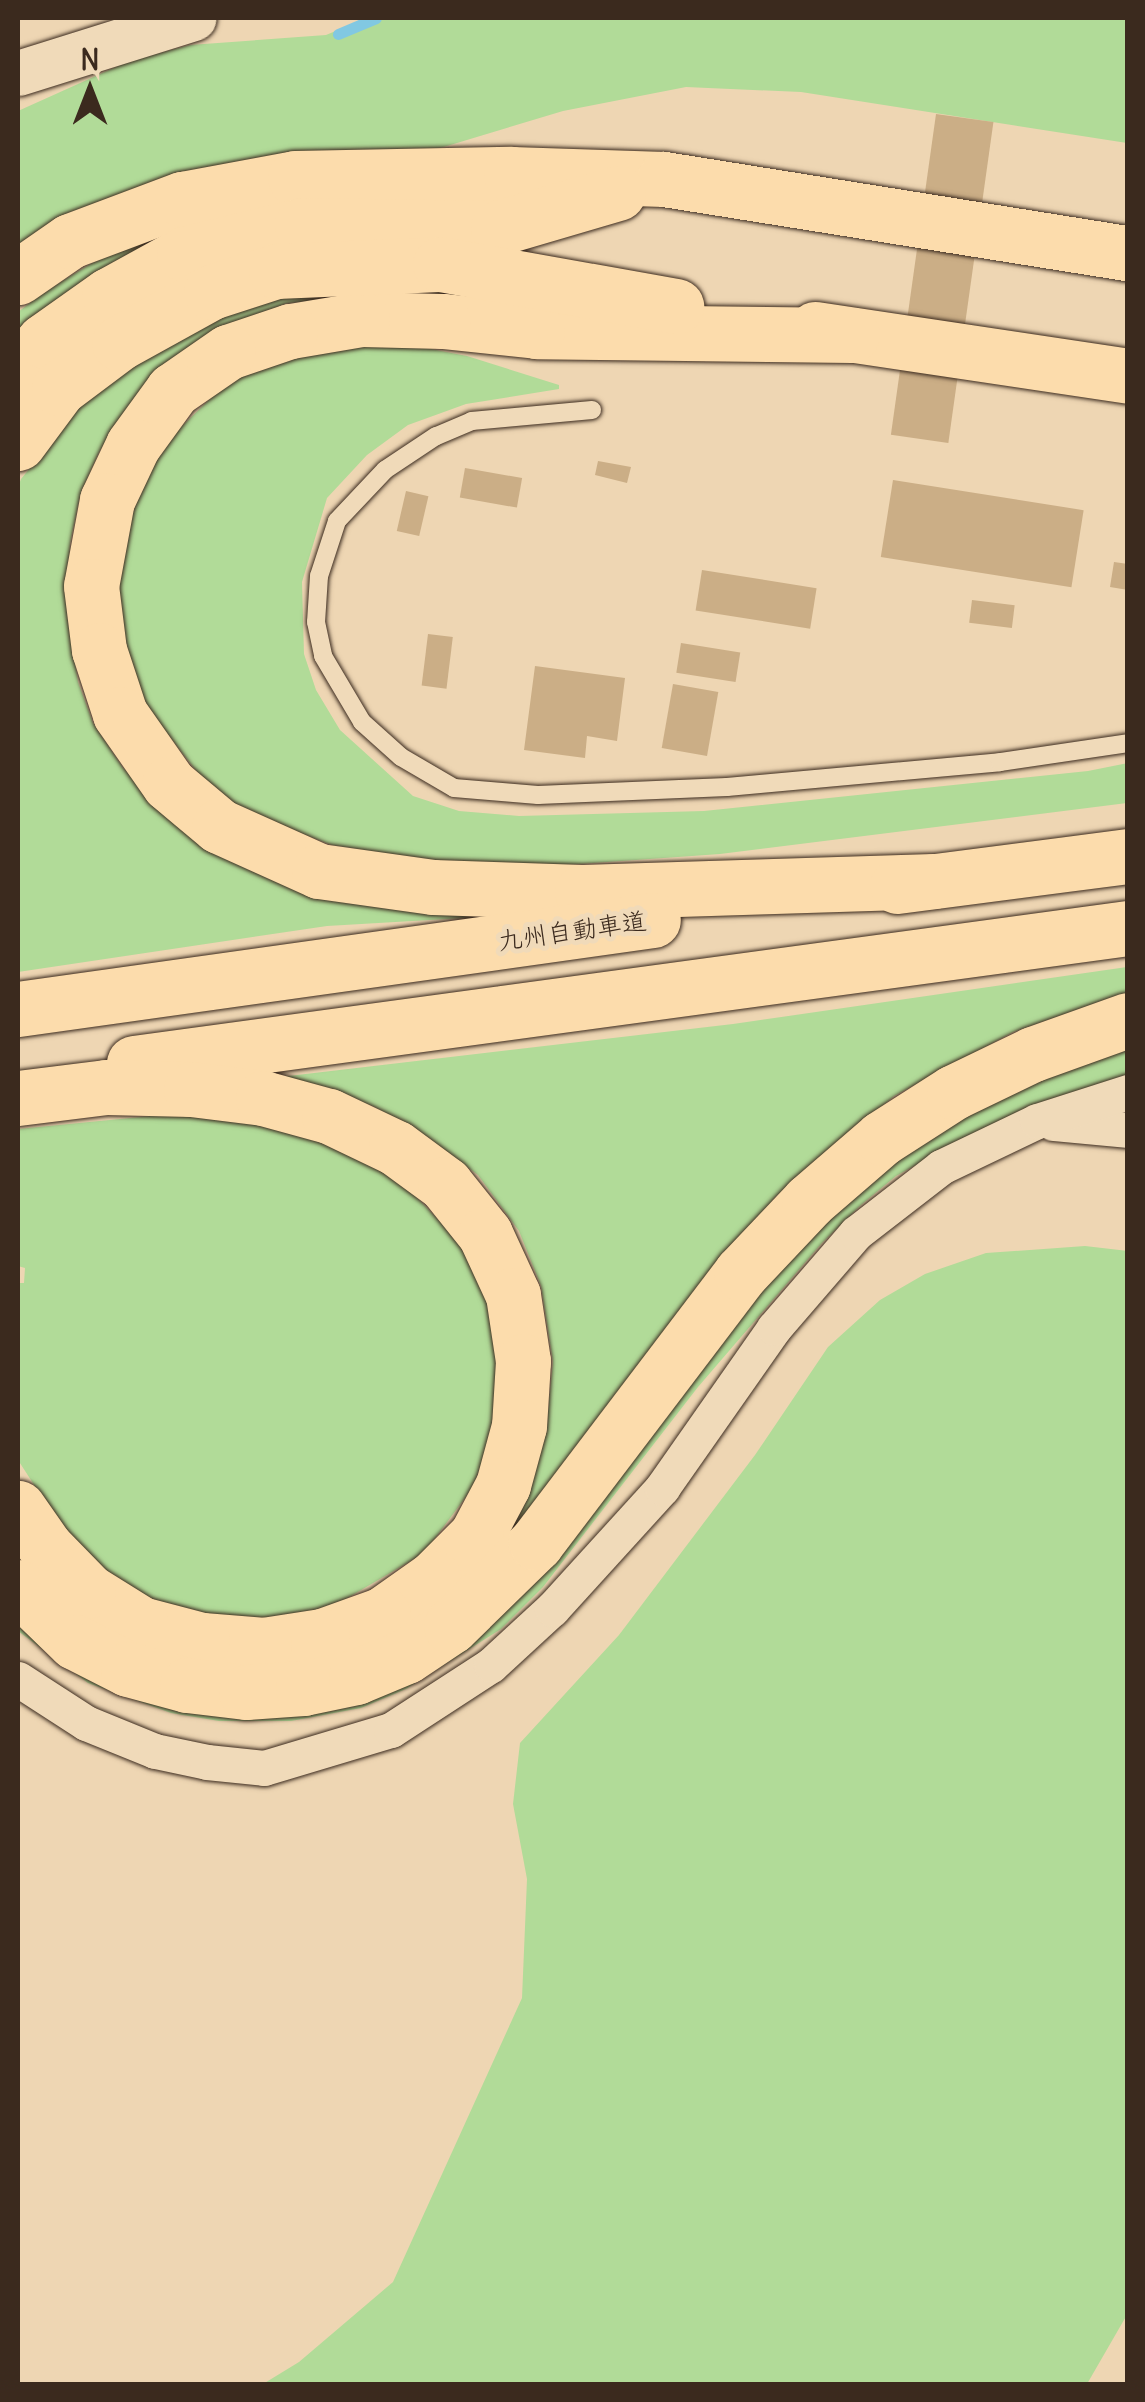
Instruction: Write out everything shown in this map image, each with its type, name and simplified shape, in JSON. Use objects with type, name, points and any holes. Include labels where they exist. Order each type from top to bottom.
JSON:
[{"type":"highway","points":[[18,277],[70,241],[182,199],[294,178],[511,174],[664,179],[1128,253]]},
{"type":"highway","points":[[18,370],[44,341],[110,295],[184,254],[302,225],[498,228],[664,179]]},
{"type":"highway","points":[[18,444],[59,388],[118,343],[211,292],[276,271],[440,264],[852,335],[1128,376]]},
{"type":"highway","points":[[852,335],[538,331],[362,319],[290,331],[228,352],[173,390],[133,445],[107,500],[91,586],[99,650],[120,714],[169,784],[219,826],[318,870],[433,887],[582,892],[934,881]]},
{"type":"highway","points":[[1062,368],[1128,384]]},
{"type":"highway","name":"九州自動車道","points":[[18,1010],[1128,856]]},
{"type":"highway","points":[[18,1082],[108,1076],[1128,928]]},
{"type":"highway","points":[[18,1587],[75,1642],[128,1669],[187,1685],[246,1692],[303,1688],[356,1677],[406,1656],[451,1626],[536,1544],[741,1272],[809,1201],[882,1138],[954,1092],[1033,1054],[1128,1020]]},
{"type":"highway","points":[[18,1098],[108,1076],[263,1098],[329,1116],[396,1148],[445,1184],[485,1234],[514,1295],[523,1361],[519,1426],[503,1485],[476,1536],[434,1578],[383,1614],[322,1636],[264,1644],[202,1640],[141,1624],[88,1591],[46,1548],[18,1508]]},
{"type":"street","points":[[18,73],[194,18]]},
{"type":"street","points":[[18,1679],[86,1723],[156,1750],[207,1762],[264,1768],[391,1730],[492,1666],[552,1609],[662,1488],[774,1328],[856,1233],[942,1167],[1037,1121],[1128,1092]]},
{"type":"street","points":[[1037,1121],[1128,1130]]},
{"type":"lane","points":[[592,410],[472,421],[436,436],[384,470],[337,521],[319,576],[316,622],[323,656],[362,722],[402,757],[454,788],[538,794],[654,792],[1000,762],[1128,743]]},
{"type":"green space","points":[[367,18],[1127,18],[1127,143],[801,92],[686,87],[563,111],[447,146],[18,250],[18,111],[129,61],[190,45],[326,35]]},
{"type":"green space","points":[[166,232],[18,340],[18,312],[43,293],[92,263]]},
{"type":"green space","points":[[382,288],[482,295],[385,295],[287,303],[248,318],[130,404],[99,452],[81,492],[70,543],[67,613],[78,682],[93,723],[123,768],[202,846],[481,917],[327,926],[18,972],[21,479],[93,391],[229,307],[299,290]]},
{"type":"green space","points":[[331,345],[410,345],[467,356],[559,385],[559,389],[466,404],[408,425],[367,455],[327,498],[302,582],[304,654],[316,690],[340,730],[413,796],[459,811],[519,816],[704,811],[1088,771],[1128,763],[1127,803],[720,854],[551,866],[443,863],[332,845],[245,812],[204,781],[143,702],[123,650],[119,553],[146,474],[176,432],[213,396],[243,375]]},
{"type":"green space","points":[[1127,967],[1127,993],[1013,1032],[894,1096],[775,1197],[505,1544],[501,1542],[526,1496],[546,1431],[553,1362],[541,1286],[519,1231],[478,1175],[427,1137],[373,1106],[280,1077],[733,1024]]},
{"type":"green space","points":[[1127,1049],[1127,1080],[945,1149],[896,1176],[861,1205],[822,1243],[698,1387],[543,1587],[501,1629],[406,1689],[361,1708],[291,1721],[219,1721],[171,1713],[88,1683],[18,1631],[18,1617],[356,1692],[880,1167],[994,1096]]},
{"type":"green space","points":[[161,1115],[210,1116],[300,1131],[395,1175],[456,1238],[484,1290],[498,1349],[498,1395],[484,1459],[471,1490],[424,1553],[334,1606],[271,1621],[191,1613],[139,1594],[114,1578],[67,1536],[18,1460],[18,1283],[24,1283],[25,1268],[18,1266],[18,1129]]},
{"type":"green space","points":[[1085,1246],[1128,1251],[1128,2313],[1087,2384],[263,2384],[299,2362],[393,2282],[522,1998],[527,1879],[513,1804],[520,1743],[619,1635],[755,1455],[828,1347],[880,1300],[925,1274],[986,1253]]},
{"type":"building","points":[[936,114],[993,122],[948,443],[891,435]]},
{"type":"building","points":[[598,461],[631,467],[627,483],[595,475]]},
{"type":"building","points":[[465,468],[522,478],[517,508],[460,498]]},
{"type":"building","points":[[893,480],[1084,510],[1071,587],[881,557]]},
{"type":"building","points":[[406,491],[428,496],[419,536],[397,531]]},
{"type":"building","points":[[1114,562],[1128,564],[1128,590],[1110,587]]},
{"type":"building","points":[[702,570],[817,588],[810,629],[696,610]]},
{"type":"building","points":[[972,600],[1015,605],[1012,628],[969,623]]},
{"type":"building","points":[[428,634],[453,637],[446,689],[422,686]]},
{"type":"building","points":[[681,643],[740,652],[736,682],[676,673]]},
{"type":"building","points":[[535,666],[625,678],[617,741],[587,736],[585,758],[524,750]]},
{"type":"building","points":[[673,684],[718,692],[707,756],[662,748]]},
{"type":"waterway","points":[[338,34],[376,18]]}]
